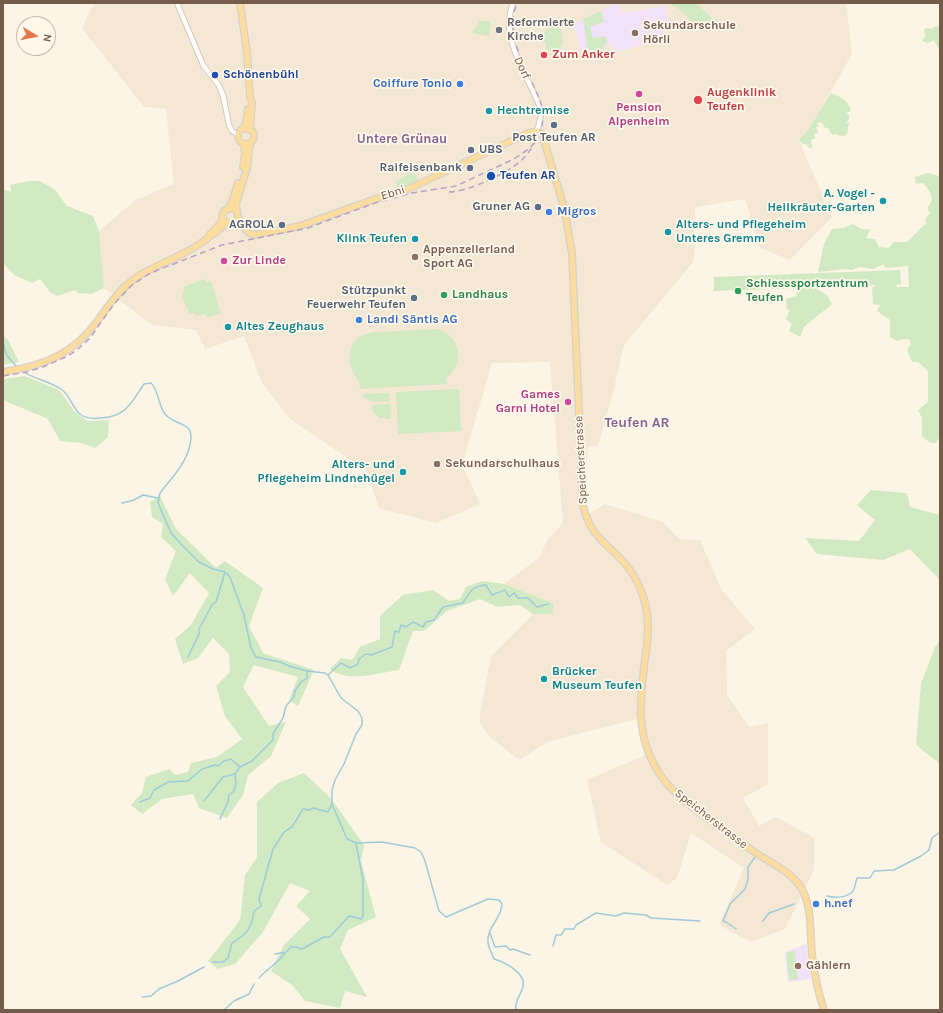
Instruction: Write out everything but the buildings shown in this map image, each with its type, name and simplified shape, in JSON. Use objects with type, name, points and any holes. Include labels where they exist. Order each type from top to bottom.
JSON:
[{"type":"main road","points":[[228,222],[223,214],[232,202],[243,169],[245,154],[244,144],[239,140],[238,135],[246,122],[250,97],[247,53],[240,3]]},
{"type":"main road","points":[[3,372],[42,363],[76,345],[88,334],[118,293],[134,278],[145,271],[183,254],[205,240],[228,222],[237,221],[237,196],[248,160],[250,143],[254,136],[250,130],[252,103],[250,97]]},
{"type":"main road","points":[[243,129],[250,130]]},
{"type":"main road","name":"Ebni","points":[[228,222],[245,228],[251,234],[257,235],[300,226],[372,200],[406,190],[528,133],[537,131]]},
{"type":"main road","name":"Speicherstrasse","points":[[537,131],[542,134],[545,142],[564,207],[571,240],[583,505],[588,523],[594,532],[630,570],[642,593],[646,605],[648,634],[640,706],[641,723],[645,744],[657,770],[674,791],[686,802],[796,881],[803,892],[807,903],[817,984],[824,1010]]},
{"type":"main road","points":[[244,144],[250,143]]},
{"type":"main road","points":[[228,208],[237,213],[245,228]]},
{"type":"street","points":[[177,3],[203,65],[218,84],[223,95],[229,125],[232,131],[238,135]]},
{"type":"street","name":"Dorf","points":[[513,3],[510,14],[512,43],[539,105],[540,116],[537,131]]},
{"type":"shaded area","points":[[94,3],[846,3],[852,54],[818,114],[808,130],[799,140],[832,217],[790,260],[760,248],[745,199],[695,207],[694,261],[624,345],[612,397],[598,446],[588,446],[583,518],[605,504],[663,522],[679,539],[700,540],[721,589],[755,629],[726,651],[727,695],[749,727],[768,723],[768,784],[743,798],[759,826],[776,817],[814,838],[814,870],[785,929],[751,942],[719,925],[744,868],[691,833],[677,878],[667,885],[601,842],[587,780],[646,755],[637,719],[547,742],[519,760],[489,736],[479,721],[491,656],[533,614],[553,614],[553,603],[504,584],[540,557],[547,540],[563,523],[550,362],[492,363],[462,465],[480,504],[436,523],[379,508],[367,471],[290,419],[261,381],[244,336],[205,349],[196,330],[152,325],[104,288],[99,231],[136,200],[174,184],[166,109],[144,107],[82,28]]},
{"type":"shaded area","name":"Sekundarschule Hörli","points":[[619,3],[622,13],[665,6],[670,25],[663,39],[616,52],[608,42],[601,52],[581,51],[573,24]]},
{"type":"shaded area","name":"Gählern","points":[[806,944],[811,979],[788,982],[785,952]]},
{"type":"green space","points":[[668,3],[696,3],[713,19],[718,20],[712,28],[701,30],[679,9]]},
{"type":"green space","points":[[601,11],[604,22],[590,26],[593,38],[605,36],[607,41],[601,50],[588,50],[583,19]]},
{"type":"green space","points":[[480,21],[491,21],[489,36],[472,33]]},
{"type":"green space","points":[[558,23],[563,37],[561,48],[559,51],[546,50],[546,42],[543,41],[542,38],[546,30]]},
{"type":"green space","points":[[940,23],[939,50],[934,40],[928,43],[922,41],[926,35],[924,32],[925,28],[932,29],[935,26],[938,27]]},
{"type":"green space","points":[[831,93],[844,99],[850,107],[851,111],[846,113],[849,115],[849,119],[846,123],[849,123],[847,134],[844,136],[836,135],[836,133],[833,135],[829,129],[824,127],[822,122],[817,123],[819,127],[816,127],[818,133],[813,134],[815,139],[812,139],[811,143],[813,146],[810,149],[806,144],[803,144],[799,140],[808,130]]},
{"type":"green space","points":[[412,172],[418,180],[417,183],[400,190],[395,182]]},
{"type":"green space","points":[[928,173],[939,176],[940,174],[940,188],[938,191],[940,193],[940,436],[936,443],[930,443],[922,436],[922,418],[918,410],[928,402],[928,372],[918,362],[912,362],[907,350],[911,344],[909,339],[897,341],[890,337],[890,320],[877,311],[880,305],[873,304],[872,288],[876,285],[814,287],[827,295],[832,304],[804,327],[800,337],[789,331],[792,324],[786,319],[790,310],[787,309],[786,299],[796,296],[797,291],[802,288],[714,291],[714,277],[900,270],[901,284],[895,285],[897,287],[909,287],[908,266],[886,268],[883,264],[873,269],[859,267],[852,270],[845,269],[818,272],[824,244],[832,229],[844,228],[853,224],[861,229],[870,230],[866,238],[875,239],[879,247],[889,248],[894,242],[907,242],[926,224],[925,220],[930,213],[927,208],[932,199],[930,192],[923,183],[916,184],[915,177]]},
{"type":"green space","points":[[28,181],[40,181],[55,190],[67,206],[93,216],[99,231],[104,288],[91,294],[78,293],[75,290],[57,296],[50,292],[40,279],[32,283],[14,275],[3,263],[3,189],[11,192],[10,185]]},
{"type":"green space","points":[[205,279],[206,282],[211,281],[221,314],[207,317],[206,314],[196,316],[195,313],[189,313],[182,296],[185,286]]},
{"type":"green space","points":[[436,329],[445,332],[451,337],[456,343],[458,350],[456,365],[446,379],[447,384],[360,389],[359,381],[350,365],[350,353],[359,337],[375,332]]},
{"type":"green space","points":[[3,335],[8,340],[19,362],[3,365]]},
{"type":"green space","points":[[25,376],[59,390],[74,411],[87,421],[109,420],[108,437],[95,448],[82,443],[60,441],[48,419],[3,400],[3,379]]},
{"type":"green space","points":[[459,389],[461,431],[398,434],[396,392]]},
{"type":"green space","points":[[389,393],[390,401],[374,402],[363,397],[363,394]]},
{"type":"green space","points":[[390,404],[391,419],[379,418],[371,409],[373,405]]},
{"type":"green space","points":[[871,490],[907,493],[910,507],[940,515],[940,580],[910,549],[883,560],[817,554],[805,538],[859,541],[875,520],[857,505]]},
{"type":"green space","points":[[160,496],[176,529],[216,568],[225,561],[263,588],[249,626],[263,653],[314,670],[298,706],[289,700],[298,677],[254,665],[243,687],[269,726],[286,722],[271,756],[248,775],[243,795],[227,818],[199,808],[193,794],[162,799],[142,814],[131,805],[142,793],[146,777],[169,769],[176,775],[188,772],[191,763],[217,757],[242,739],[225,716],[216,686],[230,672],[229,654],[213,638],[198,658],[183,664],[175,639],[191,625],[209,593],[190,573],[173,596],[165,579],[176,551],[161,537],[163,524],[152,517],[150,502]]},
{"type":"green space","points":[[482,581],[504,584],[553,603],[553,614],[533,614],[520,605],[497,607],[480,599],[447,611],[424,631],[413,631],[399,670],[373,675],[354,676],[337,673],[330,669],[341,658],[352,660],[360,647],[380,639],[380,616],[403,595],[433,590],[449,601],[460,599],[466,587]]},
{"type":"green space","points":[[940,641],[940,764],[916,745],[921,684],[935,647]]},
{"type":"green space","points":[[304,773],[331,798],[364,845],[361,861],[376,917],[348,930],[340,949],[367,997],[345,991],[340,1008],[305,1001],[292,985],[271,971],[284,945],[310,919],[296,906],[310,891],[290,883],[263,932],[235,964],[218,969],[208,961],[240,920],[245,875],[257,857],[257,802],[278,783]]},
{"type":"green space","points":[[795,950],[798,979],[789,980],[786,953]]},
{"type":"waterway","points":[[3,339],[4,348],[10,360],[17,367]]},
{"type":"waterway","points":[[22,371],[61,389],[67,394],[80,414],[93,418],[109,417],[122,412],[131,403],[144,384],[151,383],[156,390],[161,406],[167,417],[189,429],[191,432],[191,437],[188,453],[180,467],[160,493],[158,503],[171,533],[199,562],[213,569],[225,572],[230,577],[244,615],[251,648],[256,657],[280,662],[307,671],[325,673],[328,675],[341,698],[358,711],[362,718],[362,725],[356,734],[332,790],[332,804],[347,839],[356,843],[382,842],[415,848],[421,852],[439,911],[446,917],[488,899],[499,900],[502,904],[500,914],[489,933],[488,943],[494,959],[509,965],[522,977],[523,987],[517,1001],[516,1010]]},
{"type":"waterway","points":[[122,503],[134,500],[143,495],[158,498]]},
{"type":"waterway","points":[[188,657],[199,634],[199,629],[212,605],[216,602],[225,572]]},
{"type":"waterway","points":[[328,675],[341,663],[350,668],[358,664],[359,659],[366,654],[371,655],[392,647],[395,631],[399,632],[401,625],[406,627],[413,622],[423,627],[426,622],[434,620],[443,607],[463,603],[474,588],[477,587],[486,585],[492,595],[505,590],[509,597],[514,593],[518,598],[528,598],[537,607],[548,604]]},
{"type":"waterway","points":[[140,802],[150,798],[154,790],[168,782],[188,781],[202,769],[215,765],[218,766],[224,761],[231,759],[240,767],[252,761],[273,740],[273,734],[283,718],[286,706],[294,697],[295,691],[301,682],[307,678],[307,671]]},
{"type":"waterway","points":[[204,801],[223,777],[235,774],[240,767]]},
{"type":"waterway","points":[[220,819],[228,802],[229,795],[234,791],[236,783],[235,774]]},
{"type":"waterway","points":[[213,962],[223,962],[228,958],[232,943],[245,934],[248,930],[252,922],[254,911],[261,906],[259,899],[273,849],[284,832],[292,827],[303,809],[309,810],[313,808],[328,812],[332,804]]},
{"type":"waterway","points":[[827,896],[837,897],[848,895],[853,891],[857,878],[870,878],[874,871],[894,870],[921,856],[929,850],[932,838],[940,832]]},
{"type":"waterway","points":[[275,954],[286,952],[291,947],[302,949],[324,937],[330,937],[349,916],[361,919],[363,916],[363,880],[356,843]]},
{"type":"waterway","points":[[736,929],[723,921],[730,904],[745,889],[748,880],[748,867],[755,857]]},
{"type":"waterway","points":[[763,921],[769,913],[794,904]]},
{"type":"waterway","points":[[553,946],[556,935],[561,935],[565,929],[574,929],[576,925],[596,913],[616,916],[624,913],[646,915],[651,918],[700,921]]},
{"type":"waterway","points":[[490,933],[495,947],[506,946],[510,950],[513,949],[530,955]]},
{"type":"waterway","points":[[259,978],[285,953]]},
{"type":"waterway","points":[[142,997],[151,996],[159,989],[204,967]]},
{"type":"waterway","points":[[224,1010],[234,1001],[249,994],[254,984]]},
{"type":"railway","points":[[449,192],[463,190],[477,185],[503,173],[514,166],[529,152],[540,133],[543,119],[541,104],[520,57],[514,35],[514,14],[517,3]]},
{"type":"railway","points":[[3,376],[27,372],[68,356],[90,338],[114,304],[131,286],[147,275],[158,270],[222,245],[308,228],[375,203],[412,193],[456,186],[514,159],[530,148],[537,139]]},
{"type":"place","name":"Reformierte Kirche","points":[[499,30]]},
{"type":"place","name":"Sekundarschule Hörli","points":[[635,33]]},
{"type":"place","name":"Zum Anker","points":[[544,55]]},
{"type":"place","name":"Schönenbühl","points":[[215,75]]},
{"type":"place","name":"Coiffure Tonio","points":[[460,84]]},
{"type":"place","name":"Pension Alpenheim","points":[[639,94]]},
{"type":"place","name":"Augenklinik Teufen","points":[[698,100]]},
{"type":"place","name":"Hechtremise","points":[[489,111]]},
{"type":"place","name":"Post Teufen AR","points":[[554,125]]},
{"type":"place","name":"UBS","points":[[471,150]]},
{"type":"place","name":"Raifeisenbank","points":[[470,168]]},
{"type":"place","name":"Teufen AR","points":[[491,176]]},
{"type":"place","name":"A. Vogel - Heilkräuter-Garten","points":[[883,201]]},
{"type":"place","name":"Gruner AG","points":[[538,207]]},
{"type":"place","name":"Migros","points":[[549,212]]},
{"type":"place","name":"AGROLA","points":[[282,225]]},
{"type":"place","name":"Alters- und Pflegeheim Unteres Gremm","points":[[668,232]]},
{"type":"place","name":"Klink Teufen","points":[[415,239]]},
{"type":"place","name":"Appenzellerland Sport AG","points":[[415,257]]},
{"type":"place","name":"Zur Linde","points":[[224,261]]},
{"type":"place","name":"Schiesssportzentrum Teufen","points":[[738,291]]},
{"type":"place","name":"Landhaus","points":[[444,295]]},
{"type":"place","name":"Stützpunkt Feuerwehr Teufen","points":[[414,298]]},
{"type":"place","name":"Landi Säntis AG","points":[[359,320]]},
{"type":"place","name":"Altes Zeughaus","points":[[228,327]]},
{"type":"place","name":"Games Garni Hotel","points":[[568,402]]},
{"type":"place","name":"Sekundarschulhaus","points":[[437,464]]},
{"type":"place","name":"Alters- und Pflegeheim Lindnehügel","points":[[403,472]]},
{"type":"place","name":"Brücker Museum Teufen","points":[[544,679]]},
{"type":"place","name":"h.nef","points":[[816,904]]},
{"type":"place","name":"Gählern","points":[[798,966]]},
{"type":"district","name":"Untere Grünau","points":[[402,139]]},
{"type":"district","name":"Teufen AR","points":[[637,423]]}]
